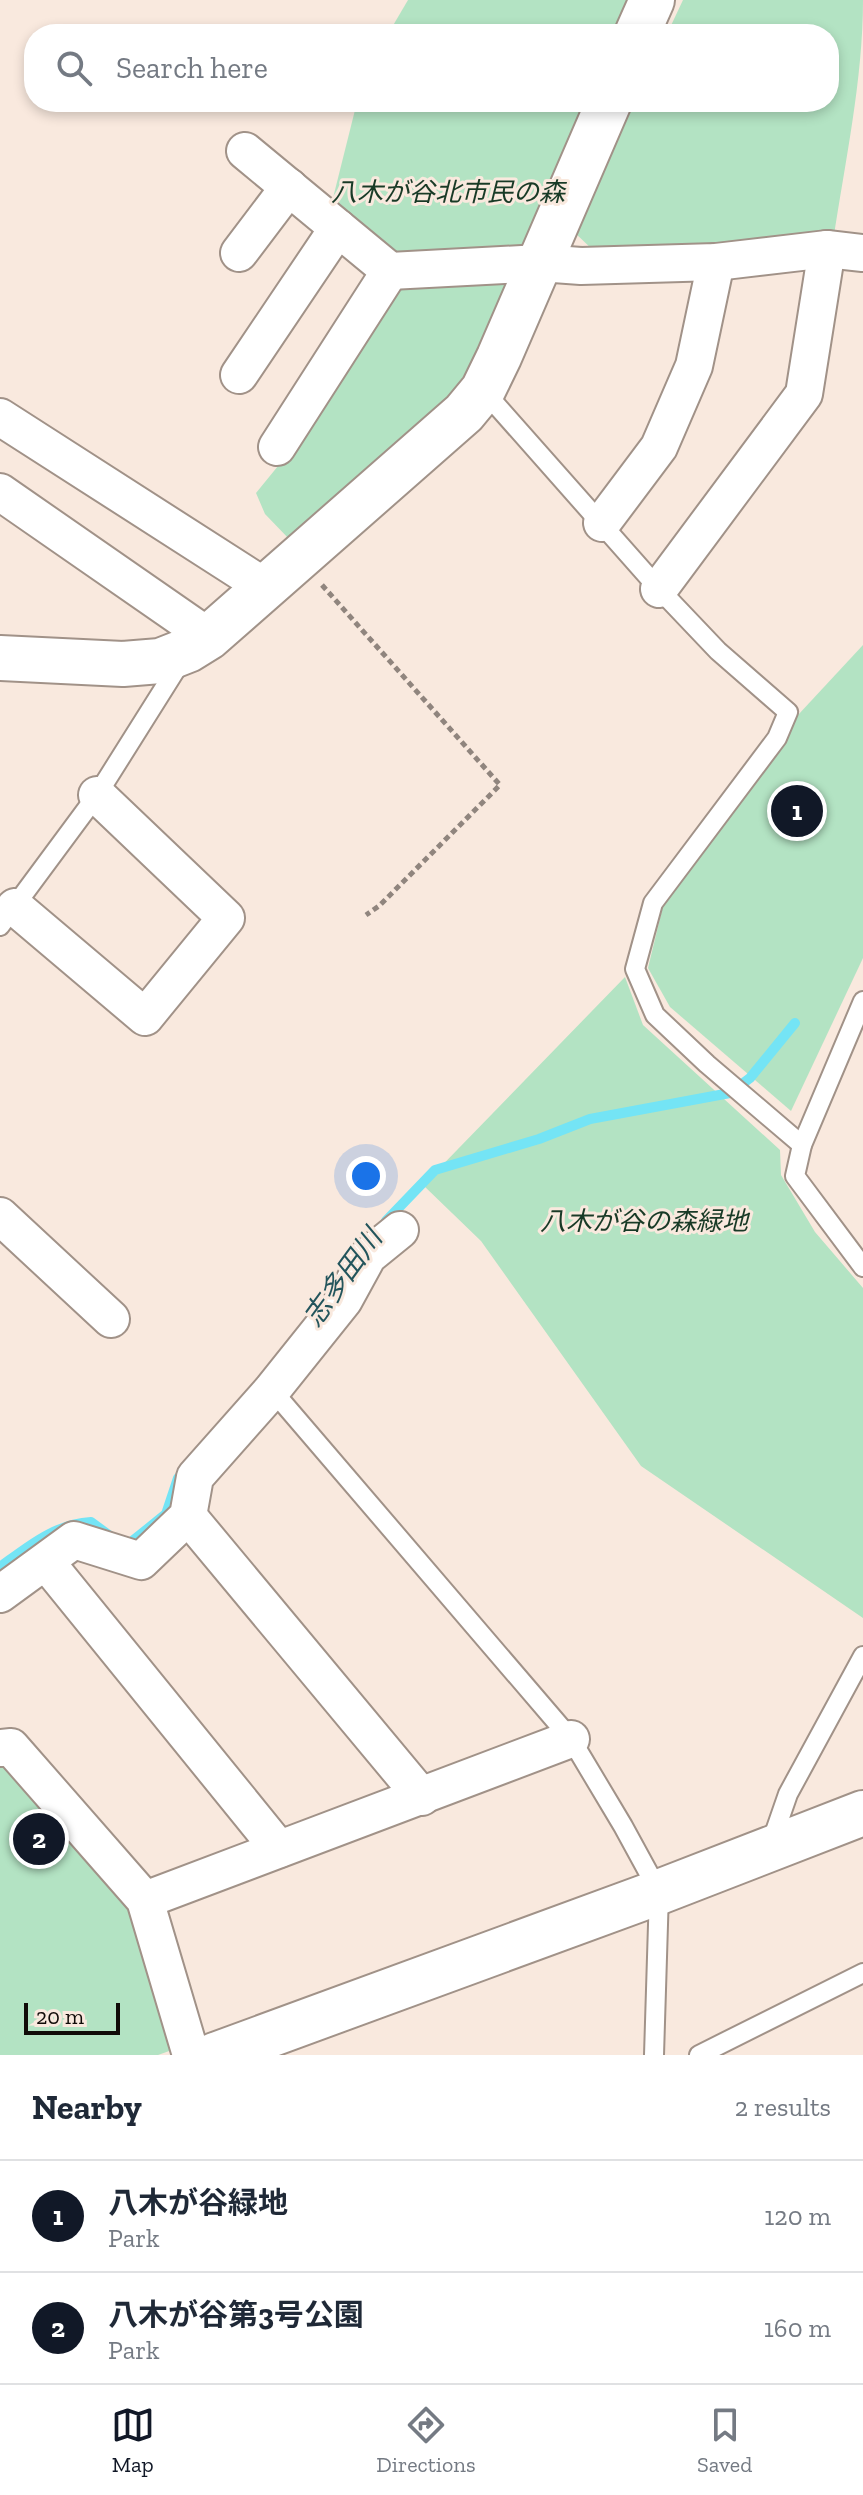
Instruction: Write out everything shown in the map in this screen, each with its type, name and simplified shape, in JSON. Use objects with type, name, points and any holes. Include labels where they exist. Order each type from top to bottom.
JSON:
[{"type":"street","points":[[641,24],[652,0]]},
{"type":"street","points":[[0,658],[123,664],[160,661],[199,644],[464,413],[483,390],[605,112]]},
{"type":"street","points":[[245,151],[390,271],[540,263],[581,266],[716,262],[827,249],[863,253]]},
{"type":"street","points":[[239,253],[289,187]]},
{"type":"street","points":[[239,375],[338,228]]},
{"type":"street","points":[[659,589],[804,394],[827,249]]},
{"type":"street","points":[[602,523],[659,447],[694,366],[716,262]]},
{"type":"street","points":[[277,447],[390,271]]},
{"type":"street","points":[[0,417],[265,587]]},
{"type":"street","points":[[0,492],[199,644]]},
{"type":"street","points":[[8,917],[145,1017],[226,918],[97,795]]},
{"type":"street","points":[[0,1216],[111,1319]]},
{"type":"street","points":[[0,1594],[74,1540],[141,1561],[188,1516],[195,1477],[272,1390],[344,1300],[368,1256],[400,1230]]},
{"type":"street","points":[[188,1516],[422,1797]]},
{"type":"street","points":[[46,1562],[279,1849]]},
{"type":"street","points":[[145,1900],[571,1739]]},
{"type":"street","points":[[0,1748],[11,1747],[145,1900],[191,2055]]},
{"type":"street","points":[[215,2055],[659,1892],[863,1813]]},
{"type":"lane","points":[[483,390],[659,589],[718,651],[788,712],[777,738],[653,903],[635,969],[655,1015],[802,1145]]},
{"type":"lane","points":[[8,917],[97,795],[199,644]]},
{"type":"lane","points":[[863,1001],[802,1145],[795,1176],[863,1267]]},
{"type":"lane","points":[[272,1390],[571,1739],[623,1826],[659,1892],[654,2055]]},
{"type":"lane","points":[[768,1851],[788,1794],[863,1656]]},
{"type":"lane","points":[[699,2055],[863,1973]]},
{"type":"path","points":[[298,558],[500,785],[379,906],[366,915]]},
{"type":"green space","points":[[408,0],[628,0],[617,24],[394,24]]},
{"type":"green space","points":[[683,0],[863,0],[857,91],[833,242],[594,251],[574,232],[630,112],[839,112],[839,24],[672,24]]},
{"type":"green space","name":"八木が谷北市民の森","points":[[354,112],[580,112],[472,365],[450,395],[291,541],[265,514],[256,493],[287,455],[393,288],[331,206]]},
{"type":"green space","points":[[863,645],[863,958],[791,1111],[670,1007],[648,968],[663,906],[798,715]]},
{"type":"green space","name":"八木が谷の森緑地","points":[[625,977],[643,1025],[780,1150],[781,1175],[815,1232],[863,1288],[863,1618],[641,1466],[481,1241],[423,1185]]},
{"type":"green space","points":[[13,1760],[138,1915],[172,2050],[158,2055],[0,2055],[0,1764]]},
{"type":"waterway","name":"志多田川","points":[[386,1221],[435,1170],[539,1139],[590,1119],[730,1093],[750,1078],[795,1023]]},
{"type":"waterway","name":"志多田川","points":[[0,1567],[43,1537],[78,1524],[91,1522],[125,1547],[166,1514],[178,1478]]},
{"type":"place","name":"八木が谷緑地","points":[[797,811]]},
{"type":"place","name":"八木が谷第3号公園","points":[[39,1839]]}]
